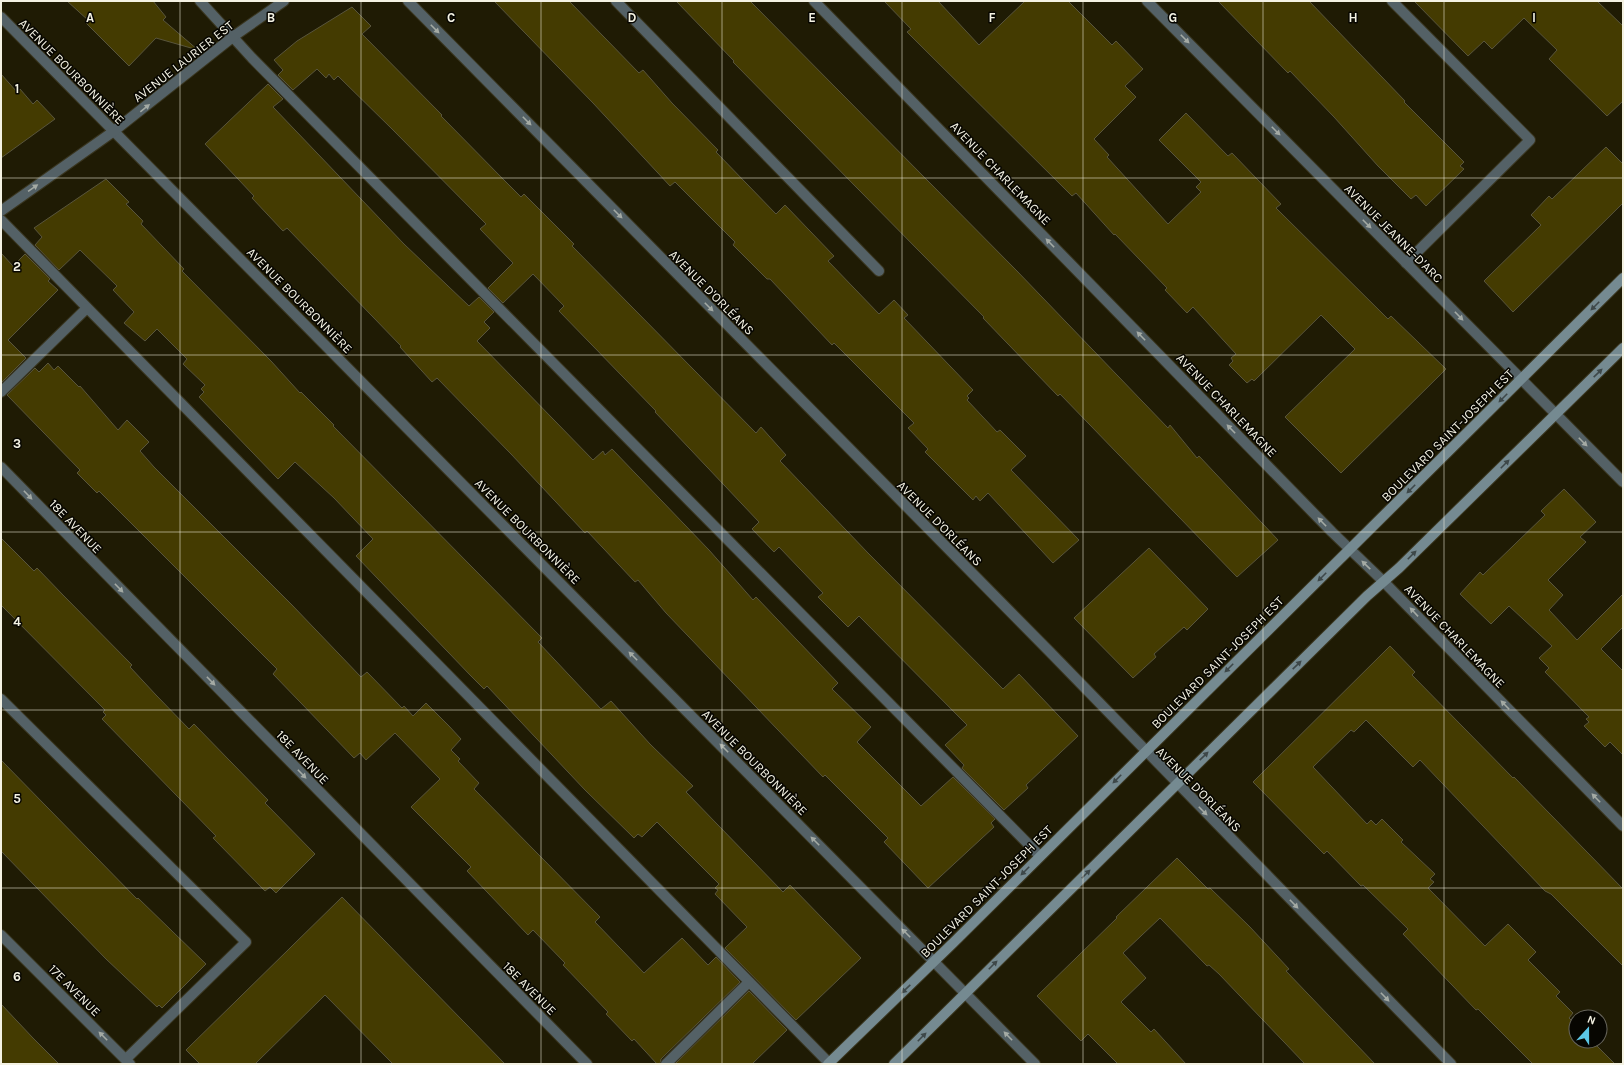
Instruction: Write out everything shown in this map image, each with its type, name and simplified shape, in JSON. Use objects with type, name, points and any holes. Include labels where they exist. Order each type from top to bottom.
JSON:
[{"type":"main road","name":"BOULEVARD SAINT-JOSEPH EST","points":[[829,1064],[1623,278]]},
{"type":"main road","points":[[894,1064],[1176,783],[1383,581],[1399,568],[1623,348]]},
{"type":"street","points":[[200,1],[234,36],[252,58],[1040,856]]},
{"type":"street","name":"AVENUE LAURIER EST","points":[[1,211],[114,131],[234,36],[284,1]]},
{"type":"street","name":"AVENUE D'ORLÉANS","points":[[408,1],[1048,651],[1451,1064]]},
{"type":"street","points":[[616,1],[879,271]]},
{"type":"street","name":"AVENUE CHARLEMAGNE","points":[[814,1],[1623,826]]},
{"type":"street","name":"AVENUE JEANNE-D'ARC","points":[[1148,1],[1623,482]]},
{"type":"street","points":[[1392,1],[1530,140],[1406,263]]},
{"type":"street","name":"AVENUE BOURBONNIÈRE","points":[[1,17],[1035,1064]]},
{"type":"street","points":[[1,220],[829,1064]]},
{"type":"street","points":[[1,392],[87,308]]},
{"type":"street","name":"18E AVENUE","points":[[1,468],[587,1064]]},
{"type":"street","points":[[1,699],[246,942],[128,1062]]},
{"type":"street","name":"17E AVENUE","points":[[1,935],[128,1062]]},
{"type":"street","points":[[666,1064],[749,982]]},
{"type":"building","points":[[67,1],[153,1],[166,17],[163,20],[198,50],[156,38],[129,66],[86,23],[89,21]]},
{"type":"building","points":[[494,1],[569,1],[639,73],[643,70],[672,103],[718,150],[716,152],[776,214],[785,205],[834,256],[828,261],[879,314],[894,300],[908,315],[904,318],[973,390],[967,396],[969,398],[967,400],[997,432],[1000,430],[1026,456],[1011,470],[1079,540],[1053,563],[988,493],[980,501],[976,496],[973,500],[925,452],[928,449],[908,428],[914,423],[834,343],[832,345],[770,279],[767,279],[733,245],[735,242],[675,182],[670,186],[593,103]]},
{"type":"building","points":[[676,1],[750,1],[1016,270],[1168,428],[1170,425],[1197,458],[1199,456],[1278,540],[1237,577],[1060,394],[1058,396],[983,318],[984,317],[733,62],[734,61]]},
{"type":"building","points":[[884,1],[938,1],[979,45],[1025,1],[1068,1],[1112,45],[1116,41],[1143,69],[1125,86],[1136,97],[1094,139],[1109,155],[1107,157],[1168,224],[1201,192],[1196,187],[1201,182],[1159,140],[1186,113],[1228,156],[1232,153],[1281,204],[1276,208],[1388,319],[1391,316],[1446,369],[1341,473],[1285,417],[1355,349],[1321,315],[1254,381],[1252,379],[1247,383],[1229,365],[1233,361],[1231,358],[1236,354],[1193,307],[1187,313],[1165,290],[1167,288],[1115,234],[1114,235],[1076,193],[1072,196],[907,32],[911,29]]},
{"type":"building","points":[[1218,1],[1309,1],[1405,101],[1404,102],[1464,162],[1460,166],[1464,169],[1426,206],[1416,195],[1411,199],[1378,166],[1290,71],[1288,73]]},
{"type":"building","points":[[1414,1],[1597,1],[1623,26],[1623,101],[1607,116],[1549,59],[1557,50],[1524,18],[1492,49],[1484,41],[1468,56]]},
{"type":"building","points":[[352,7],[371,26],[362,34],[521,197],[524,194],[574,244],[572,246],[756,433],[761,427],[786,455],[780,461],[868,553],[1003,689],[1019,674],[1078,736],[1026,785],[1028,788],[1004,810],[962,768],[964,765],[945,745],[967,725],[859,616],[848,627],[818,597],[823,593],[779,547],[774,552],[752,529],[759,522],[655,412],[656,411],[559,311],[564,306],[533,274],[503,303],[488,288],[513,263],[480,229],[486,224],[338,76],[334,80],[329,74],[326,78],[317,69],[293,90],[278,75],[283,70],[274,60],[297,41]]},
{"type":"building","points":[[1,74],[17,92],[20,89],[33,104],[37,100],[55,119],[1,158]]},
{"type":"building","points":[[268,84],[283,99],[273,107],[404,244],[469,306],[479,297],[494,312],[484,322],[490,328],[477,341],[593,460],[603,451],[605,455],[612,449],[709,550],[753,600],[756,597],[838,683],[832,689],[871,727],[857,742],[921,806],[953,777],[995,819],[991,823],[994,827],[928,888],[884,842],[888,838],[825,775],[823,777],[666,613],[638,580],[635,582],[587,531],[585,533],[437,378],[432,382],[400,347],[401,346],[287,228],[283,231],[252,198],[254,196],[205,144]]},
{"type":"building","points":[[1606,147],[1623,164],[1623,203],[1513,312],[1484,281],[1541,225],[1531,215],[1549,196],[1552,199]]},
{"type":"building","points":[[106,179],[129,202],[126,204],[143,221],[141,224],[184,269],[182,271],[542,638],[538,642],[601,709],[611,701],[650,744],[693,786],[686,792],[783,892],[790,885],[861,958],[796,1020],[725,948],[747,927],[715,894],[718,890],[715,888],[719,884],[657,822],[642,837],[638,834],[634,838],[585,790],[487,686],[484,689],[356,556],[373,539],[334,498],[295,462],[278,479],[199,397],[204,392],[201,389],[205,385],[183,364],[187,359],[157,329],[145,341],[124,323],[134,312],[113,290],[117,286],[80,250],[59,270],[35,245],[42,237],[34,228]]},
{"type":"building","points":[[1,253],[13,266],[25,254],[50,279],[48,281],[58,290],[8,340],[26,358],[1,383]]},
{"type":"building","points":[[48,363],[54,370],[58,366],[79,387],[80,386],[118,430],[127,420],[149,442],[140,451],[154,467],[292,605],[361,677],[367,672],[402,708],[404,706],[413,716],[426,703],[449,726],[461,739],[451,750],[460,759],[458,761],[479,783],[474,789],[600,917],[595,922],[644,973],[682,938],[708,965],[716,957],[740,982],[661,1059],[660,1064],[657,1064],[634,1039],[632,1041],[606,1014],[608,1012],[563,965],[565,963],[533,930],[528,935],[467,871],[471,867],[411,807],[440,779],[395,733],[366,760],[360,753],[354,758],[273,674],[277,669],[99,491],[97,493],[77,473],[80,470],[7,395],[35,368],[39,372]]},
{"type":"building","points":[[1564,489],[1596,522],[1580,537],[1586,542],[1548,580],[1563,595],[1549,610],[1577,640],[1623,594],[1623,627],[1601,649],[1623,671],[1623,755],[1610,742],[1605,747],[1584,726],[1589,722],[1586,719],[1589,717],[1545,672],[1549,668],[1539,658],[1552,646],[1509,606],[1491,624],[1460,594],[1480,572],[1483,575],[1545,515],[1541,511]]},
{"type":"building","points":[[1,538],[34,571],[37,568],[132,665],[130,667],[189,729],[194,724],[268,800],[265,803],[315,854],[276,893],[270,887],[265,891],[213,838],[216,836],[102,719],[106,715],[103,712],[105,710],[1,605]]},
{"type":"building","points":[[1149,548],[1208,609],[1187,630],[1184,627],[1154,654],[1156,657],[1133,678],[1074,618]]},
{"type":"building","points":[[1390,646],[1415,672],[1412,675],[1623,889],[1623,966],[1551,894],[1545,891],[1420,760],[1413,767],[1366,720],[1354,732],[1351,730],[1313,767],[1367,824],[1371,820],[1376,825],[1382,819],[1403,840],[1401,842],[1435,874],[1430,879],[1434,882],[1428,888],[1485,946],[1508,924],[1536,952],[1528,960],[1560,992],[1556,996],[1569,1009],[1568,1049],[1600,1049],[1615,1064],[1533,1064],[1478,1009],[1476,1010],[1403,934],[1408,929],[1363,885],[1361,886],[1327,851],[1324,854],[1253,782]]},
{"type":"building","points":[[1,760],[137,899],[138,898],[206,964],[162,1008],[159,1005],[157,1007],[106,959],[1,851]]},
{"type":"building","points":[[1177,858],[1208,889],[1210,888],[1250,927],[1289,969],[1286,971],[1375,1064],[1305,1064],[1219,974],[1209,965],[1207,966],[1160,918],[1123,953],[1146,978],[1121,1002],[1151,1032],[1154,1029],[1186,1064],[1118,1064],[1088,1034],[1081,1041],[1037,996]]},
{"type":"building","points":[[342,897],[505,1064],[393,1064],[325,995],[255,1064],[200,1064],[186,1050]]},
{"type":"building","points":[[749,991],[787,1030],[752,1064],[675,1064]]},
{"type":"building","points":[[1,1004],[33,1038],[59,1064],[1,1064]]}]
